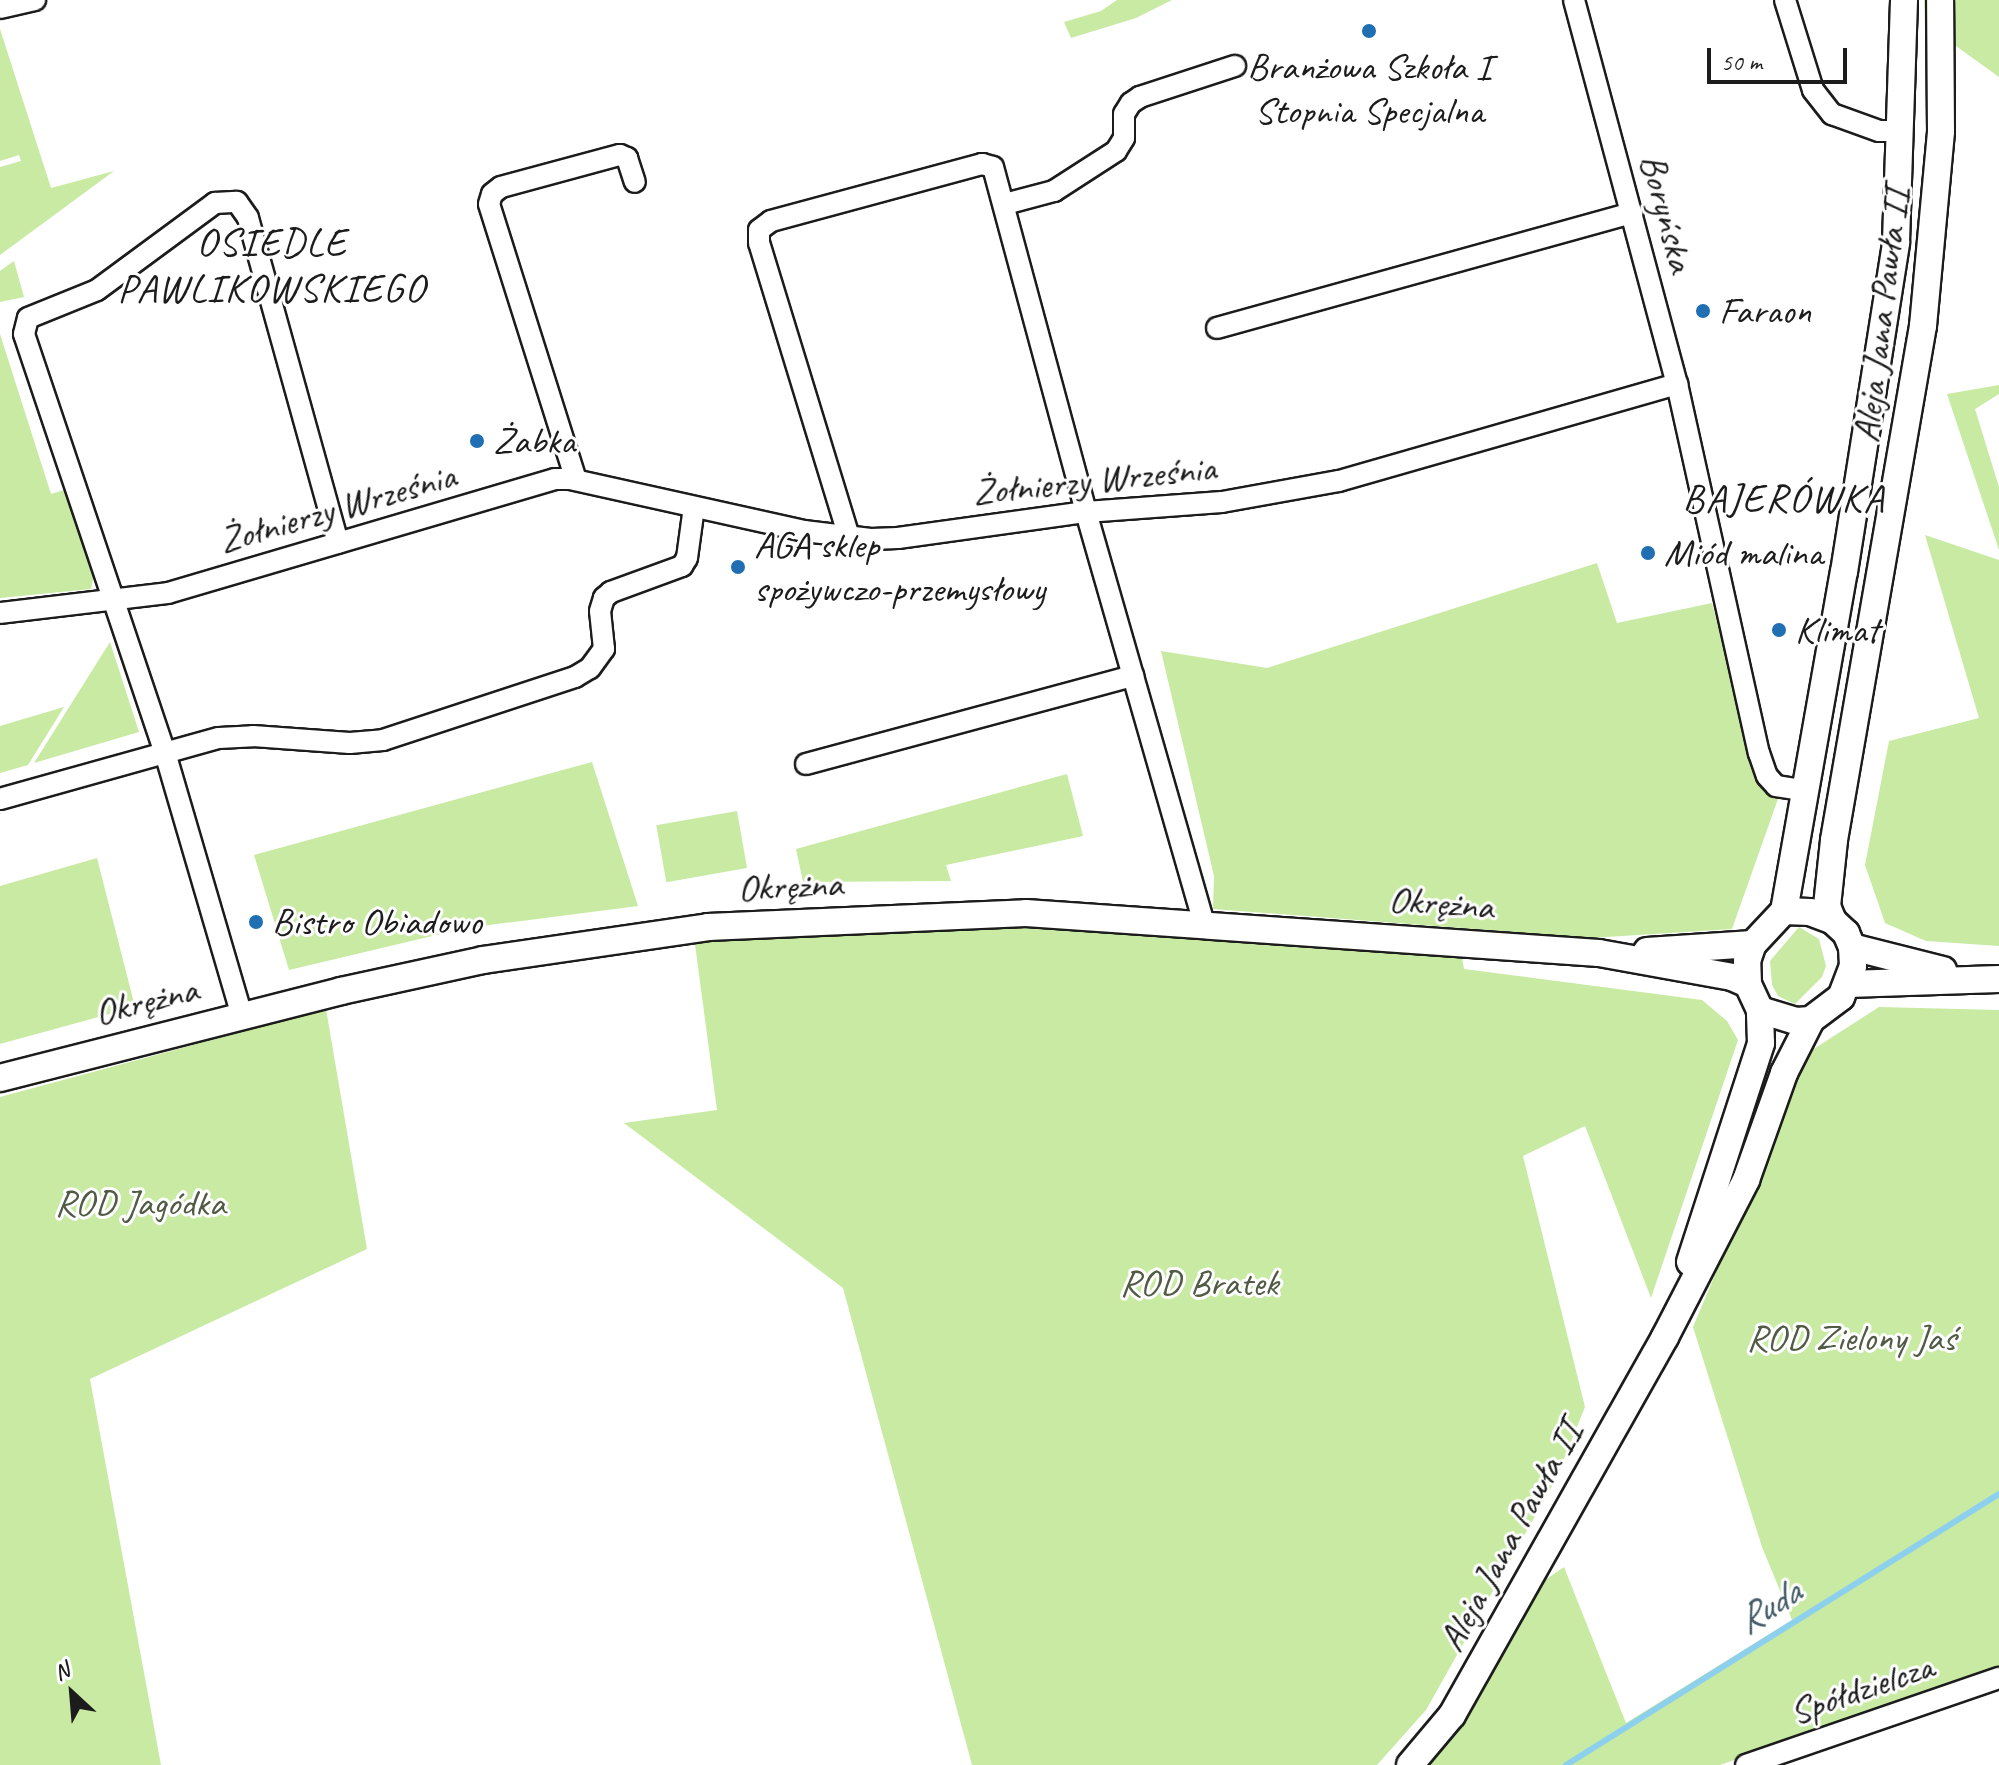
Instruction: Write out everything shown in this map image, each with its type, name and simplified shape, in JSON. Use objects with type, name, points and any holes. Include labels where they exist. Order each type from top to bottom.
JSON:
[{"type":"street","points":[[0,8],[35,0]]},
{"type":"street","name":"Boryńska","points":[[1574,0],[1677,384],[1767,776],[1776,786],[1806,791]]},
{"type":"street","points":[[1785,0],[1813,90],[1832,114],[1879,131],[1902,131]]},
{"type":"street","name":"Aleja Jana Pawła II","points":[[1784,911],[1893,258],[1902,131],[1904,0]]},
{"type":"street","name":"Aleja Jana Pawła II","points":[[1833,921],[1827,906],[1834,840],[1923,326],[1941,131],[1940,0]]},
{"type":"street","points":[[1005,204],[1054,191],[1116,151],[1124,138],[1124,114],[1131,103],[1140,97],[1235,66]]},
{"type":"street","points":[[576,480],[489,204],[492,194],[501,187],[620,155],[627,158],[635,182]]},
{"type":"street","points":[[849,537],[759,243],[759,230],[771,221],[982,164],[993,167],[1086,512],[1205,926]]},
{"type":"street","points":[[242,1016],[165,753],[24,334],[24,326],[39,312],[97,290],[215,203],[237,202],[248,218],[338,543]]},
{"type":"street","points":[[1217,328],[1632,213]]},
{"type":"street","name":"Żołnierzy Września","points":[[0,613],[168,593],[555,479],[576,480],[804,531],[849,537],[898,538],[1086,512],[1222,502],[1339,481],[1677,384]]},
{"type":"street","points":[[0,799],[219,738],[253,736],[350,743],[383,740],[575,677],[590,668],[604,649],[600,611],[604,598],[611,592],[682,566],[687,558],[694,507]]},
{"type":"street","points":[[806,764],[1133,676]]},
{"type":"street","points":[[1784,911],[1810,912],[1833,921],[1846,933],[1852,947],[1853,966],[1848,984],[1832,1007],[1811,1020],[1796,1021],[1760,1010],[1748,984],[1747,961],[1753,944],[1784,911]]},
{"type":"street","name":"Okrężna","points":[[0,1078],[242,1016],[483,960],[693,929],[1026,913],[1599,953],[1732,977],[1748,984]]},
{"type":"street","name":"Okrężna","points":[[1599,953],[1753,944]]},
{"type":"street","points":[[1852,947],[1970,977]]},
{"type":"street","points":[[1848,984],[1970,977],[1999,979]]},
{"type":"street","name":"Aleja Jana Pawła II","points":[[1665,1337],[1761,1043],[1760,1010]]},
{"type":"street","name":"Aleja Jana Pawła II","points":[[1410,1765],[1452,1715],[1665,1337],[1746,1180],[1784,1073],[1811,1020]]},
{"type":"street","name":"Spółdzielcza","points":[[1746,1765],[1999,1678]]},
{"type":"street","points":[[1802,1746],[1813,1765]]},
{"type":"green space","points":[[1117,0],[1172,0],[1136,18],[1071,38],[1064,22],[1101,11]]},
{"type":"green space","points":[[1924,0],[1999,0],[1999,77],[1942,36],[1925,31]]},
{"type":"green space","points":[[0,29],[51,188],[114,171],[0,255],[0,167],[21,161],[19,155],[0,161]]},
{"type":"green space","points":[[14,261],[24,297],[0,302],[0,271]]},
{"type":"green space","points":[[0,334],[51,494],[67,489],[94,574],[91,589],[0,598]]},
{"type":"green space","points":[[1999,385],[1999,394],[1975,409],[1999,487],[1999,550],[1947,394]]},
{"type":"green space","points":[[1925,535],[1999,560],[1999,946],[1926,941],[1885,923],[1865,865],[1889,741],[1979,718]]},
{"type":"green space","points":[[1597,563],[1617,623],[1712,603],[1757,779],[1779,796],[1732,929],[1591,938],[1213,909],[1214,876],[1161,651],[1267,668]]},
{"type":"green space","points":[[110,642],[139,732],[34,763]]},
{"type":"green space","points":[[64,707],[28,765],[0,773],[0,726]]},
{"type":"green space","points":[[592,762],[638,906],[466,928],[289,970],[254,855]]},
{"type":"green space","points":[[1067,774],[1083,836],[946,865],[951,881],[803,882],[796,849]]},
{"type":"green space","points":[[737,811],[747,868],[666,882],[656,825]]},
{"type":"green space","points":[[97,858],[135,1007],[0,1044],[0,886]]},
{"type":"green space","name":"ROD Bratek","points":[[1026,913],[1459,941],[1464,969],[1702,1000],[1727,1021],[1738,1040],[1651,1298],[1585,1126],[1523,1156],[1585,1407],[1556,1479],[1426,1710],[1377,1765],[972,1765],[843,1288],[624,1123],[717,1110],[693,929]]},
{"type":"green space","points":[[1799,927],[1819,939],[1826,966],[1822,977],[1795,1004],[1778,996],[1772,985],[1770,961]]},
{"type":"green space","name":"ROD Zielony Jaś","points":[[1879,1007],[1999,1010],[1999,1678],[1836,1724],[1720,1765],[1425,1765],[1532,1589],[1564,1567],[1626,1723],[1792,1620],[1762,1547],[1693,1327],[1809,1052]]},
{"type":"green space","name":"ROD Jagódka","points":[[326,1009],[367,1249],[90,1379],[161,1765],[0,1765],[0,1097]]},
{"type":"waterway","name":"Ruda","points":[[1566,1765],[1999,1494]]},
{"type":"place","name":"Branżowa Szkoła I Stopnia Specjalna","points":[[1369,31]]},
{"type":"place","name":"Faraon","points":[[1703,311]]},
{"type":"place","name":"Żabka","points":[[477,441]]},
{"type":"place","name":"Miód malina","points":[[1648,553]]},
{"type":"place","name":"AGA sklep spożywczo-przemysłowy","points":[[738,567]]},
{"type":"place","name":"Klimat","points":[[1779,630]]},
{"type":"place","name":"Bistro Obiadowo","points":[[256,922]]},
{"type":"district","name":"OSIEDLE PAWLIKOWSKIEGO","points":[[272,265]]},
{"type":"district","name":"BAJERÓWKA","points":[[1784,498]]}]
